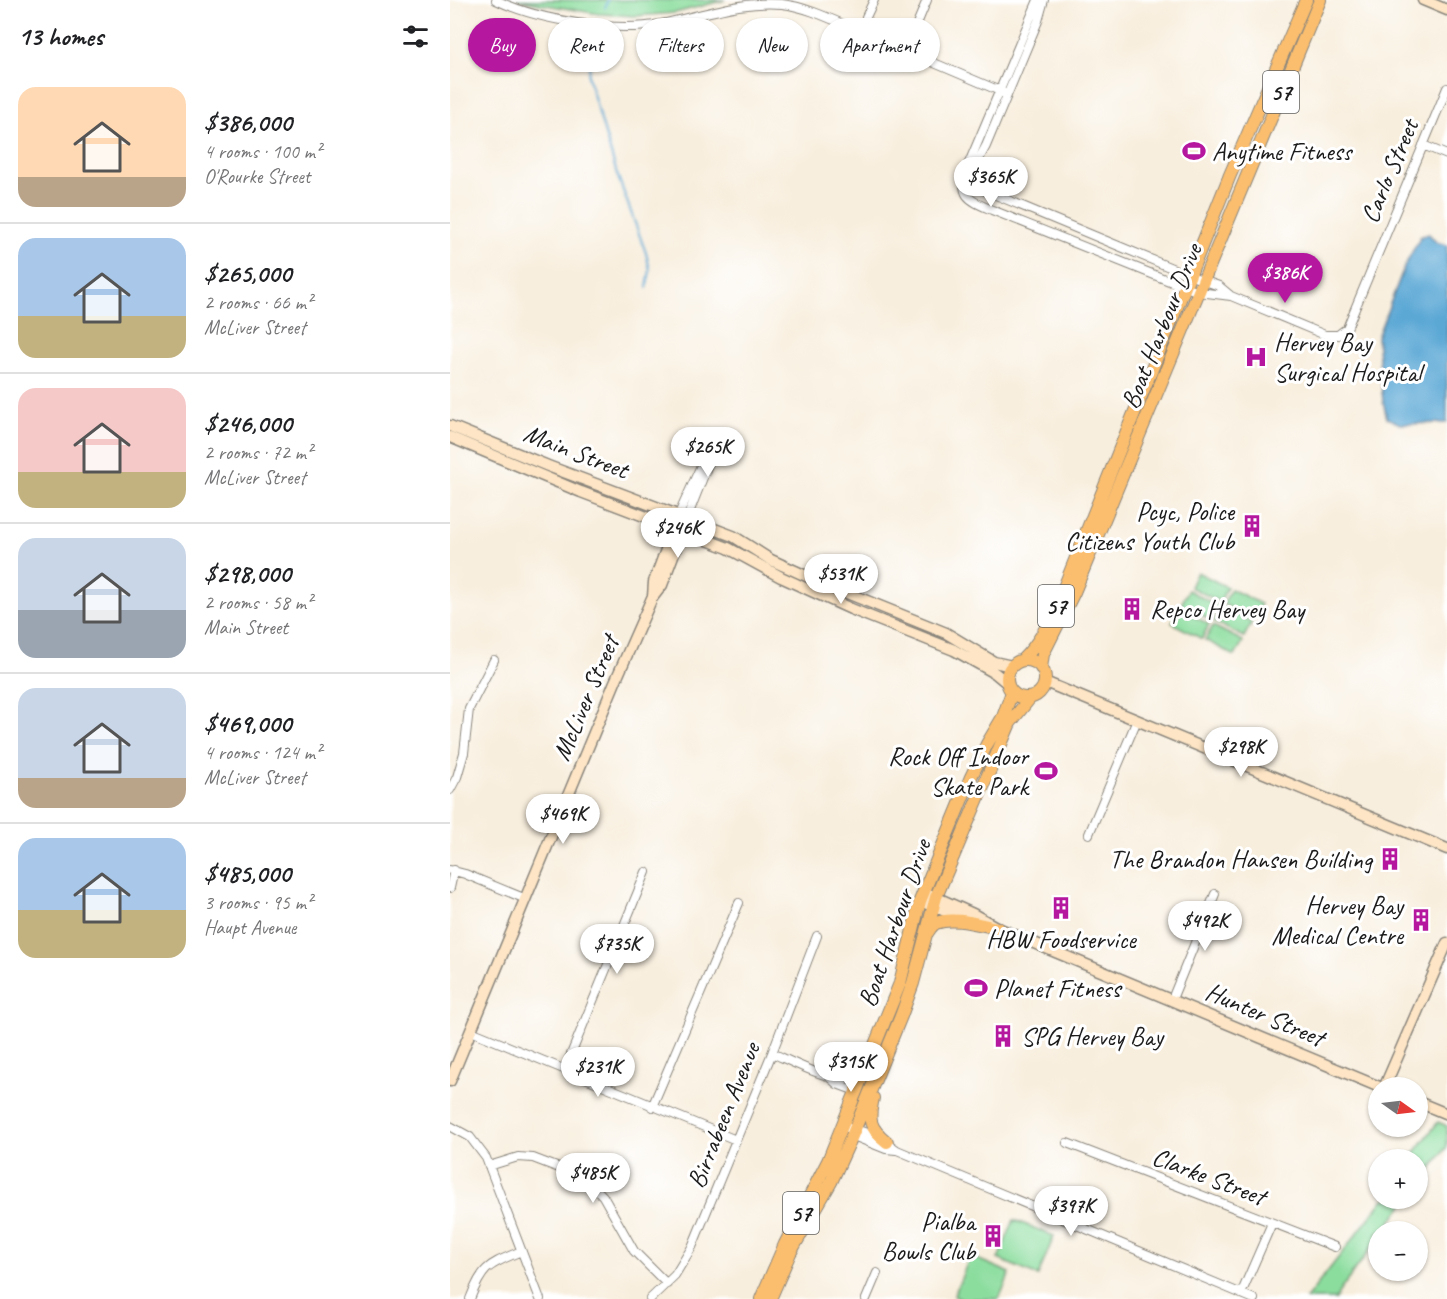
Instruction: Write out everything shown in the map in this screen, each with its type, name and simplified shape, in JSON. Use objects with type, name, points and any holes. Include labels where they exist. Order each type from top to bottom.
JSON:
[{"type":"main road","name":"Boat Harbour Drive","points":[[1017,663],[1034,649],[1053,613],[1230,175],[1306,0]]},
{"type":"main road","name":"Boat Harbour Drive","points":[[1041,668],[1043,654],[1074,592],[1202,287],[1242,183],[1320,0]]},
{"type":"main road","points":[[1122,447],[1132,440],[1143,414],[1154,401]]},
{"type":"main road","name":"57","points":[[1010,688],[1007,677],[1017,663],[1033,661],[1041,668]]},
{"type":"main road","points":[[1041,668],[1045,682]]},
{"type":"main road","name":"57","points":[[1029,698],[1040,692],[1045,682]]},
{"type":"main road","name":"Boat Harbour Drive","points":[[760,1299],[785,1244],[821,1178],[864,1074],[900,983],[922,897],[972,777],[987,744],[1003,717],[1010,688]]},
{"type":"main road","points":[[1010,688],[1023,698],[1029,698]]},
{"type":"main road","name":"Boat Harbour Drive","points":[[770,1299],[790,1253],[831,1182],[853,1132],[913,983],[934,902],[1010,723],[1029,698]]},
{"type":"main road","points":[[924,938],[938,922],[959,921],[998,928]]},
{"type":"main road","points":[[856,1091],[866,1086],[878,1060],[891,1041]]},
{"type":"main road","points":[[878,1073],[870,1120],[876,1134],[887,1142]]},
{"type":"street","points":[[496,0],[519,10],[546,17],[611,26],[637,27],[747,4],[763,2],[784,4],[829,19],[1003,92]]},
{"type":"street","points":[[866,17],[874,0]]},
{"type":"street","points":[[919,18],[927,0]]},
{"type":"street","points":[[1038,0],[1003,92],[986,146],[973,170],[972,182],[989,194],[1079,228],[1188,282]]},
{"type":"street","points":[[1044,0],[1038,21],[966,170],[963,189],[968,198],[973,201],[1202,287]]},
{"type":"street","points":[[1422,0],[1447,10]]},
{"type":"street","name":"Carlo Street","points":[[1202,287],[1231,296],[1325,335],[1338,335],[1347,328],[1447,88]]},
{"type":"street","points":[[1423,145],[1447,155]]},
{"type":"street","name":"Main Street","points":[[450,426],[733,536],[771,560],[814,580],[946,633],[994,662],[1017,663]]},
{"type":"street","name":"McLiver Street","points":[[450,1081],[652,598],[654,582],[679,529],[715,435]]},
{"type":"street","name":"Main Street","points":[[450,438],[581,492],[728,548],[781,577],[851,609],[954,650],[995,673],[1010,688]]},
{"type":"street","points":[[450,790],[457,777],[464,753],[469,709],[494,660]]},
{"type":"street","points":[[1045,682],[1447,849]]},
{"type":"street","points":[[1089,834],[1137,720]]},
{"type":"street","points":[[450,888],[452,870],[526,899]]},
{"type":"street","points":[[565,1070],[646,872]]},
{"type":"street","points":[[1172,999],[1215,894]]},
{"type":"street","name":"Hunter Street","points":[[922,897],[1368,1082]]},
{"type":"street","points":[[652,1107],[739,903]]},
{"type":"street","name":"Birrabeen Avenue","points":[[650,1299],[680,1268],[692,1247],[818,936]]},
{"type":"street","points":[[1388,1077],[1447,943]]},
{"type":"street","points":[[471,1031],[736,1140]]},
{"type":"street","points":[[772,1053],[856,1091]]},
{"type":"street","points":[[829,1077],[852,1080],[864,1074]]},
{"type":"street","points":[[1428,1106],[1447,1114]]},
{"type":"street","points":[[450,1126],[462,1131],[477,1143],[489,1166],[540,1299]]},
{"type":"street","points":[[842,1127],[886,1149],[897,1150]]},
{"type":"street","points":[[853,1132],[887,1142],[897,1150],[1254,1299]]},
{"type":"street","name":"Clarke Street","points":[[1068,1143],[1335,1247]]},
{"type":"street","points":[[489,1166],[518,1157],[533,1158],[588,1181],[603,1196],[634,1251],[667,1284]]},
{"type":"street","points":[[1241,1294],[1272,1223]]},
{"type":"street","points":[[470,1299],[477,1281],[489,1265],[521,1251]]},
{"type":"street","points":[[866,1299],[877,1273]]},
{"type":"green space","points":[[517,0],[725,0],[675,13],[636,16],[599,14]]},
{"type":"green space","points":[[1197,572],[1227,587],[1220,602],[1190,587]]},
{"type":"green space","points":[[1231,589],[1261,604],[1253,619],[1223,604]]},
{"type":"green space","points":[[1188,590],[1218,606],[1211,620],[1181,605]]},
{"type":"green space","points":[[1222,607],[1252,622],[1244,637],[1214,622]]},
{"type":"green space","points":[[1179,609],[1209,624],[1202,639],[1172,623]]},
{"type":"green space","points":[[1213,626],[1243,641],[1235,656],[1205,640]]},
{"type":"green space","points":[[1438,1122],[1447,1126],[1447,1147],[1428,1173],[1428,1149],[1418,1149]]},
{"type":"green space","points":[[1376,1209],[1400,1209],[1392,1221],[1368,1221],[1368,1253],[1336,1299],[1306,1299]]},
{"type":"green space","points":[[1014,1220],[1054,1236],[1038,1276],[998,1259]]},
{"type":"green space","points":[[970,1256],[1010,1273],[999,1299],[960,1299],[954,1296]]},
{"type":"water","points":[[1429,234],[1436,242],[1447,245],[1447,423],[1400,424],[1387,418],[1383,402],[1377,337],[1405,265],[1421,236]]},
{"type":"waterway","points":[[605,8],[608,0]]},
{"type":"waterway","points":[[589,72],[588,77],[617,174],[646,253],[650,270],[647,288]]},
{"type":"place","name":"Anytime Fitness","points":[[1194,151]]},
{"type":"place","name":"Hervey Bay Surgical Hospital","points":[[1256,357]]},
{"type":"place","name":"Pcyc, Police Citizens Youth Club","points":[[1252,526]]},
{"type":"place","name":"Repco Hervey Bay","points":[[1132,609]]},
{"type":"place","name":"Rock Off Indoor Skate Park","points":[[1046,771]]},
{"type":"place","name":"The Brandon Hansen Building","points":[[1390,859]]},
{"type":"place","name":"HBW Foodservice","points":[[1061,908]]},
{"type":"place","name":"Hervey Bay Medical Centre","points":[[1421,920]]},
{"type":"place","name":"Planet Fitness","points":[[976,988]]},
{"type":"place","name":"SPG Hervey Bay","points":[[1003,1036]]},
{"type":"place","name":"Pialba Bowls Club","points":[[993,1236]]}]
